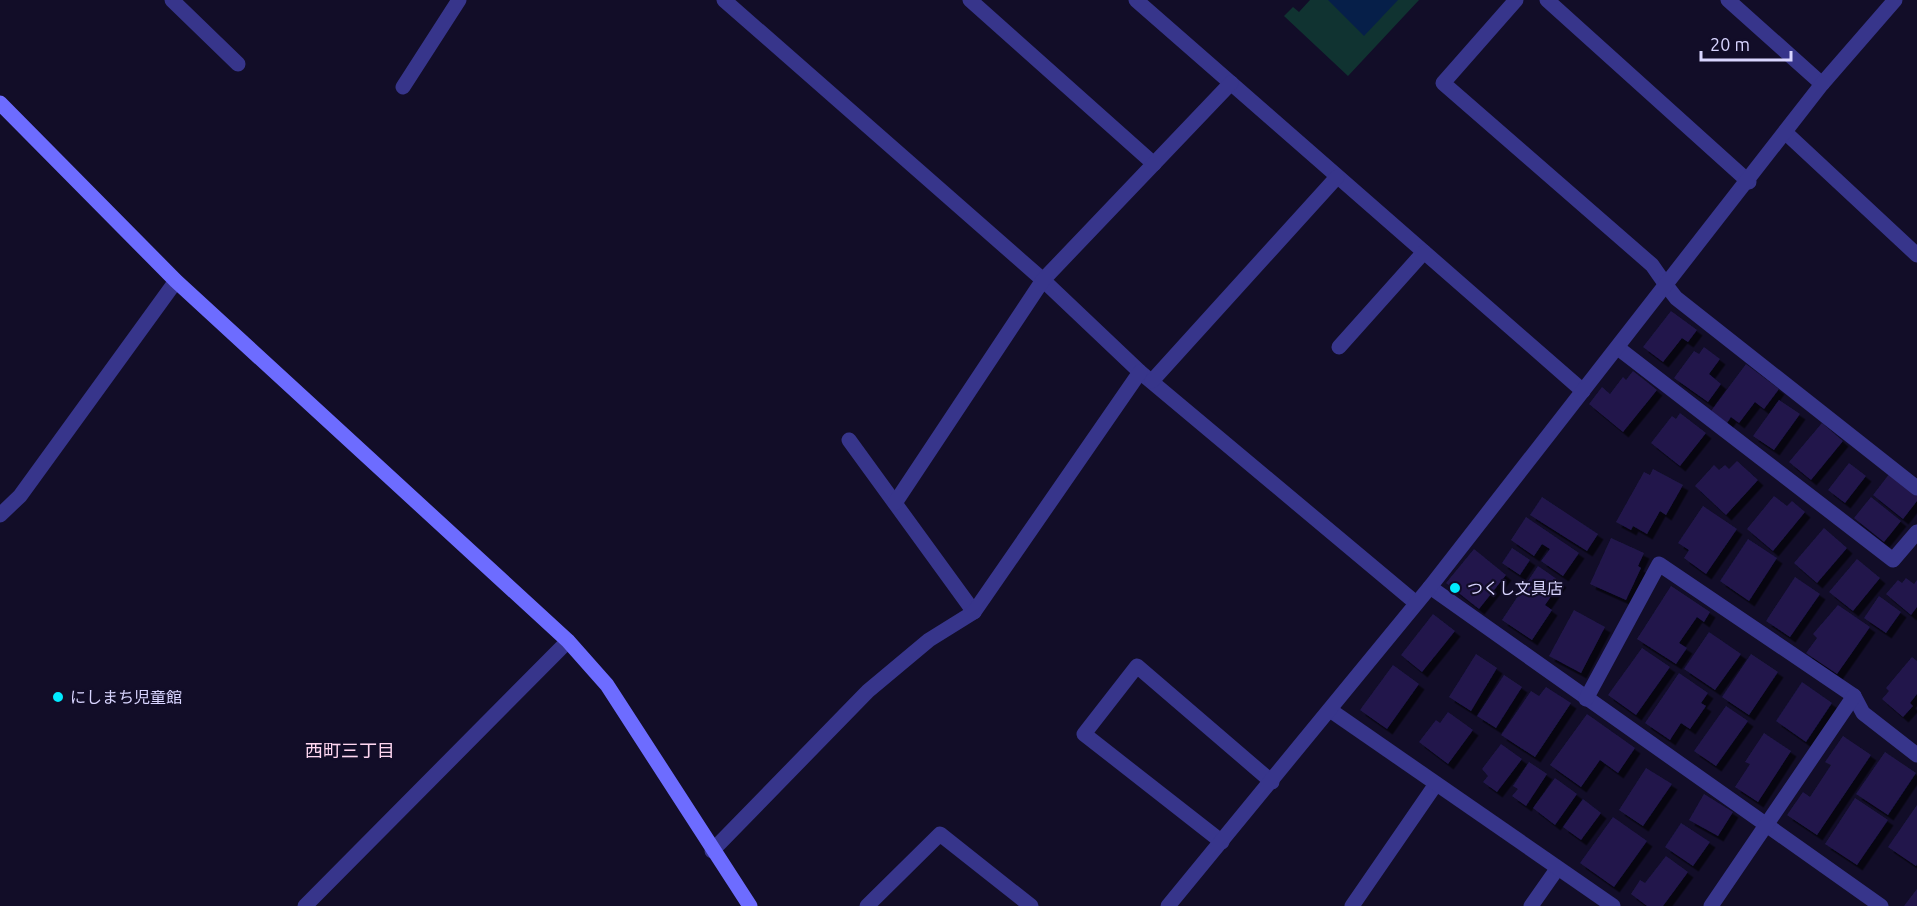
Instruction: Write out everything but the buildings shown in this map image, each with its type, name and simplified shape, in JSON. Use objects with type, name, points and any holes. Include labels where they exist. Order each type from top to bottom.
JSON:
[{"type":"street","points":[[172,0],[238,64]]},
{"type":"street","points":[[403,87],[459,0]]},
{"type":"street","points":[[724,0],[1043,280],[1146,376],[1416,603]]},
{"type":"street","points":[[970,0],[1154,164]]},
{"type":"street","points":[[1136,0],[1583,391]]},
{"type":"street","points":[[1516,0],[1443,83],[1652,265],[1676,298],[1917,488]]},
{"type":"street","points":[[1547,0],[1749,182]]},
{"type":"street","points":[[1728,0],[1822,84]]},
{"type":"street","points":[[1168,906],[1430,587],[1749,182],[1822,84],[1895,0]]},
{"type":"street","points":[[895,503],[1043,280],[1231,83]]},
{"type":"street","points":[[0,103],[176,281],[568,640],[607,685],[712,851],[750,906]]},
{"type":"street","points":[[1786,133],[1917,255]]},
{"type":"street","points":[[712,851],[868,691],[929,640],[974,612],[1146,376],[1337,177]]},
{"type":"street","points":[[1339,347],[1424,252]]},
{"type":"street","points":[[0,515],[20,496],[176,281]]},
{"type":"street","points":[[1618,348],[1893,560],[1917,532]]},
{"type":"street","points":[[849,440],[974,612]]},
{"type":"street","points":[[1586,699],[1659,564],[1854,696],[1863,713],[1917,755]]},
{"type":"street","points":[[1430,587],[1881,906]]},
{"type":"street","points":[[305,906],[568,640]]},
{"type":"street","points":[[1221,842],[1084,734],[1137,666],[1272,782]]},
{"type":"street","points":[[1711,906],[1854,696]]},
{"type":"street","points":[[1330,710],[1613,906]]},
{"type":"street","points":[[1352,906],[1437,784]]},
{"type":"street","points":[[867,906],[940,834],[1031,906]]},
{"type":"street","points":[[1531,906],[1557,869]]},
{"type":"green space","points":[[1310,0],[1419,0],[1348,76],[1284,16],[1293,7],[1299,12]]},
{"type":"water","points":[[1328,0],[1398,0],[1364,36]]},
{"type":"place","name":"つくし文具店","points":[[1455,588]]},
{"type":"place","name":"にしまち児童館","points":[[58,697]]},
{"type":"district","name":"西町三丁目","points":[[350,751]]}]
